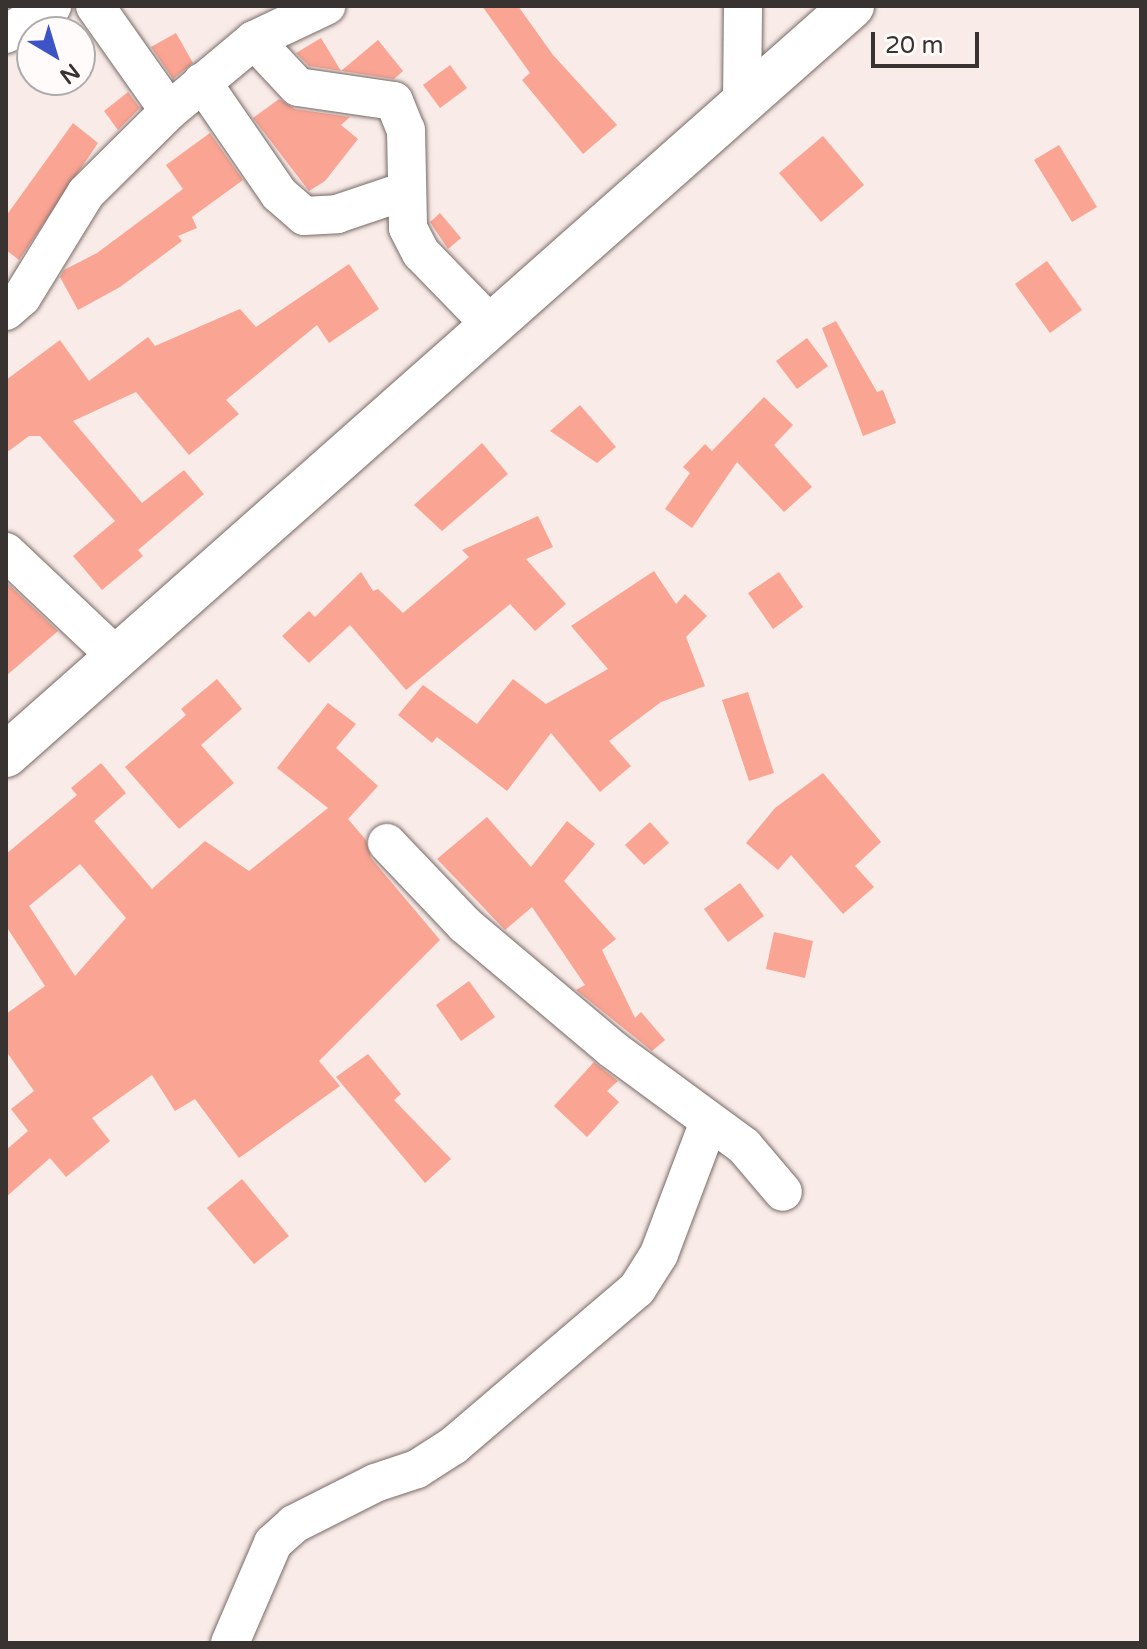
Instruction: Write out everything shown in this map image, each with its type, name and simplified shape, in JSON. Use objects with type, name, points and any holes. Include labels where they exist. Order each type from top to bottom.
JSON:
[{"type":"street","points":[[6,34],[52,6]]},
{"type":"street","points":[[95,6],[169,111]]},
{"type":"street","points":[[6,311],[22,297],[86,193],[169,111],[254,40],[326,6]]},
{"type":"street","points":[[742,104],[743,6]]},
{"type":"street","points":[[6,755],[852,6]]},
{"type":"street","points":[[254,40],[298,87],[394,101],[406,130],[408,228],[421,253],[491,325]]},
{"type":"street","points":[[202,82],[279,194],[304,216],[337,214],[405,191]]},
{"type":"street","points":[[6,552],[116,656]]},
{"type":"street","points":[[387,843],[465,925],[612,1049],[744,1146],[783,1192]]},
{"type":"street","points":[[230,1643],[273,1543],[294,1524],[375,1483],[417,1469],[453,1446],[637,1289],[659,1254],[709,1122]]},
{"type":"building","points":[[482,6],[518,6],[553,55],[617,125],[583,154],[522,80],[530,73]]},
{"type":"building","points":[[176,33],[193,63],[173,79],[151,47]]},
{"type":"building","points":[[321,38],[341,71],[309,66],[296,53]]},
{"type":"building","points":[[378,40],[403,71],[394,79],[341,71]]},
{"type":"building","points":[[450,65],[467,88],[440,108],[423,85]]},
{"type":"building","points":[[128,92],[140,108],[118,130],[104,111]]},
{"type":"building","points":[[279,99],[295,109],[350,117],[341,125],[358,139],[325,181],[309,191],[253,118]]},
{"type":"building","points":[[73,123],[98,143],[19,260],[6,250],[6,216]]},
{"type":"building","points":[[210,133],[243,180],[192,217],[197,228],[178,236],[182,241],[120,287],[78,310],[60,277],[64,270],[97,253],[183,189],[166,165]]},
{"type":"building","points":[[823,136],[864,185],[821,222],[779,173]]},
{"type":"building","points":[[1059,145],[1097,207],[1072,222],[1034,160]]},
{"type":"building","points":[[440,213],[461,238],[448,249],[430,222]]},
{"type":"building","points":[[1047,261],[1082,310],[1050,333],[1015,284]]},
{"type":"building","points":[[349,264],[379,309],[329,343],[317,325],[226,400],[239,414],[189,455],[136,392],[73,421],[142,503],[184,470],[204,494],[138,550],[143,556],[102,590],[73,556],[115,521],[40,436],[29,436],[6,453],[6,380],[60,340],[89,381],[148,337],[155,346],[240,309],[256,327]]},
{"type":"building","points":[[836,321],[877,392],[883,390],[896,423],[863,436],[822,328]]},
{"type":"building","points":[[807,338],[828,366],[797,389],[776,361]]},
{"type":"building","points":[[764,397],[793,425],[774,445],[812,487],[784,512],[737,462],[692,528],[665,509],[690,473],[683,467],[705,444],[712,451]]},
{"type":"building","points":[[580,405],[616,447],[597,463],[550,431]]},
{"type":"building","points":[[482,443],[508,474],[442,531],[414,505]]},
{"type":"building","points":[[538,516],[553,547],[526,559],[566,604],[535,631],[510,604],[406,690],[350,625],[309,663],[282,636],[309,611],[315,617],[361,572],[373,591],[378,589],[403,613],[469,557],[462,550]]},
{"type":"building","points":[[654,571],[676,604],[685,594],[707,616],[686,637],[705,686],[661,702],[609,741],[631,766],[600,792],[551,733],[507,791],[437,737],[432,743],[398,715],[423,685],[477,724],[513,679],[546,704],[608,669],[571,626]]},
{"type":"building","points":[[779,572],[803,607],[773,629],[748,593]]},
{"type":"building","points":[[6,582],[58,631],[6,676]]},
{"type":"building","points":[[217,679],[242,709],[201,745],[234,783],[179,829],[125,767],[186,715],[181,709]]},
{"type":"building","points":[[748,692],[774,773],[749,781],[722,700]]},
{"type":"building","points":[[328,703],[356,724],[336,748],[378,786],[348,819],[366,840],[371,858],[440,940],[319,1061],[340,1086],[239,1158],[195,1099],[175,1111],[152,1075],[92,1118],[110,1141],[66,1177],[50,1158],[6,1197],[6,1150],[28,1131],[11,1109],[34,1091],[6,1051],[6,1014],[45,986],[6,926],[6,854],[77,795],[71,788],[101,763],[126,793],[94,821],[152,889],[205,841],[249,871],[328,808],[277,768]],"holes":[[[80,864],[126,918],[75,976],[29,906]]]},
{"type":"building","points":[[823,773],[881,842],[855,866],[874,887],[843,914],[791,855],[778,870],[746,843],[775,808]]},
{"type":"building","points":[[487,817],[531,867],[567,821],[595,844],[564,881],[616,939],[602,950],[635,1018],[641,1012],[665,1040],[652,1051],[576,990],[585,985],[532,907],[505,930],[437,859]]},
{"type":"building","points":[[650,822],[669,843],[644,865],[625,845]]},
{"type":"building","points":[[740,883],[764,916],[728,942],[704,909]]},
{"type":"building","points":[[774,932],[813,941],[805,978],[766,969]]},
{"type":"building","points":[[469,981],[495,1017],[461,1041],[436,1005]]},
{"type":"building","points":[[368,1054],[401,1094],[394,1100],[451,1159],[425,1183],[336,1077]]},
{"type":"building","points":[[594,1062],[618,1081],[607,1091],[619,1102],[587,1137],[554,1106]]},
{"type":"building","points":[[242,1179],[289,1236],[254,1264],[207,1208]]}]
